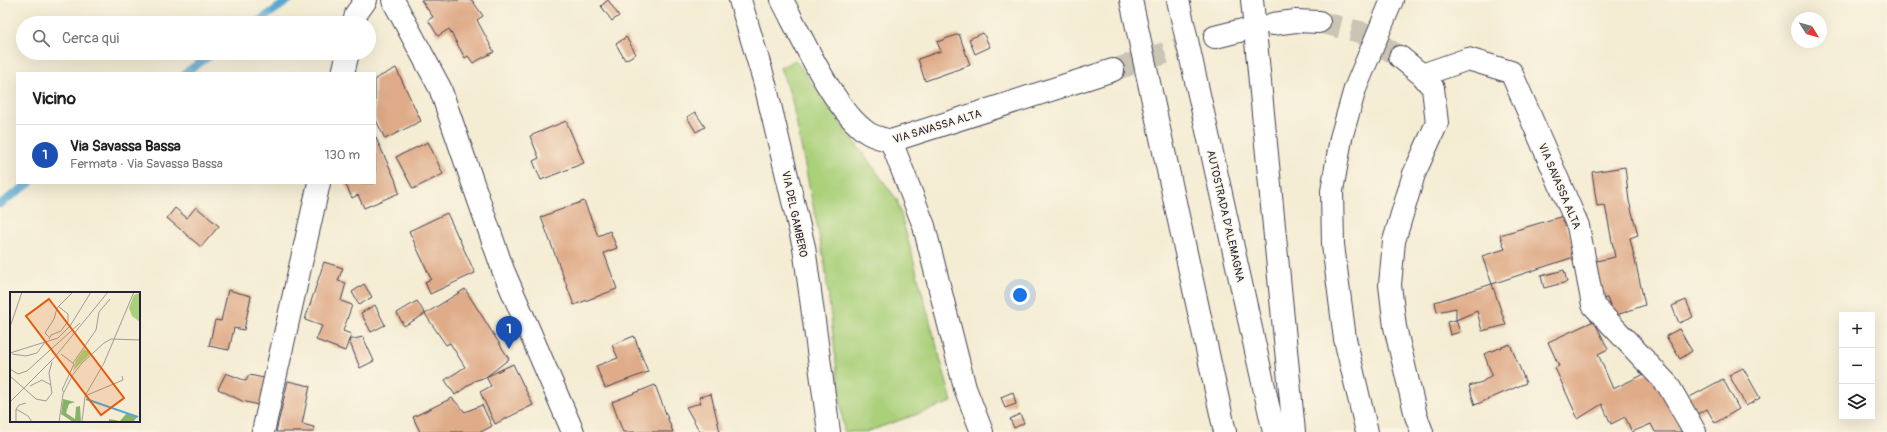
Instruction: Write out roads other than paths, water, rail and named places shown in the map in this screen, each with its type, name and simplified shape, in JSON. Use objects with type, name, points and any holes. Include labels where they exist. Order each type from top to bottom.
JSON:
[{"type":"main road","points":[[356,16],[366,0]]},
{"type":"main road","points":[[393,0],[440,88],[503,270],[573,432]]},
{"type":"main road","name":"VIA DEL GAMBERO","points":[[740,0],[764,80],[804,247],[830,432]]},
{"type":"main road","name":"VIA SAVASSA ALTA","points":[[782,0],[829,86],[847,113],[868,134],[891,141],[1113,70]]},
{"type":"main road","points":[[1131,0],[1225,432]]},
{"type":"main road","name":"AUTOSTRADA D'ALEMAGNA","points":[[1178,0],[1274,432]]},
{"type":"main road","points":[[1252,0],[1294,432]]},
{"type":"main road","points":[[1368,432],[1345,339],[1333,245],[1332,191],[1341,138],[1355,89],[1392,0]]},
{"type":"main road","points":[[1273,24],[1319,22]]},
{"type":"main road","points":[[1215,37],[1240,31]]},
{"type":"main road","points":[[1400,57],[1422,75],[1433,88],[1437,123],[1414,174],[1394,241],[1390,285],[1395,327],[1416,416],[1422,432]]},
{"type":"main road","name":"VIA SAVASSA ALTA","points":[[1422,75],[1468,59],[1511,72],[1578,226],[1594,305],[1668,385],[1695,432]]},
{"type":"main road","points":[[343,72],[346,60]]},
{"type":"main road","points":[[891,141],[924,226],[966,388],[982,432]]},
{"type":"main road","points":[[263,432],[319,184]]},
{"type":"waterway","points":[[266,16],[289,0]]},
{"type":"waterway","points":[[186,72],[204,60]]},
{"type":"waterway","points":[[0,204],[29,184]]},
{"type":"tunnel","points":[[1319,22],[1360,32],[1400,57]]},
{"type":"tunnel","points":[[1113,70],[1215,37]]},
{"type":"place","name":"Via Savassa Bassa","points":[[509,349]]}]
